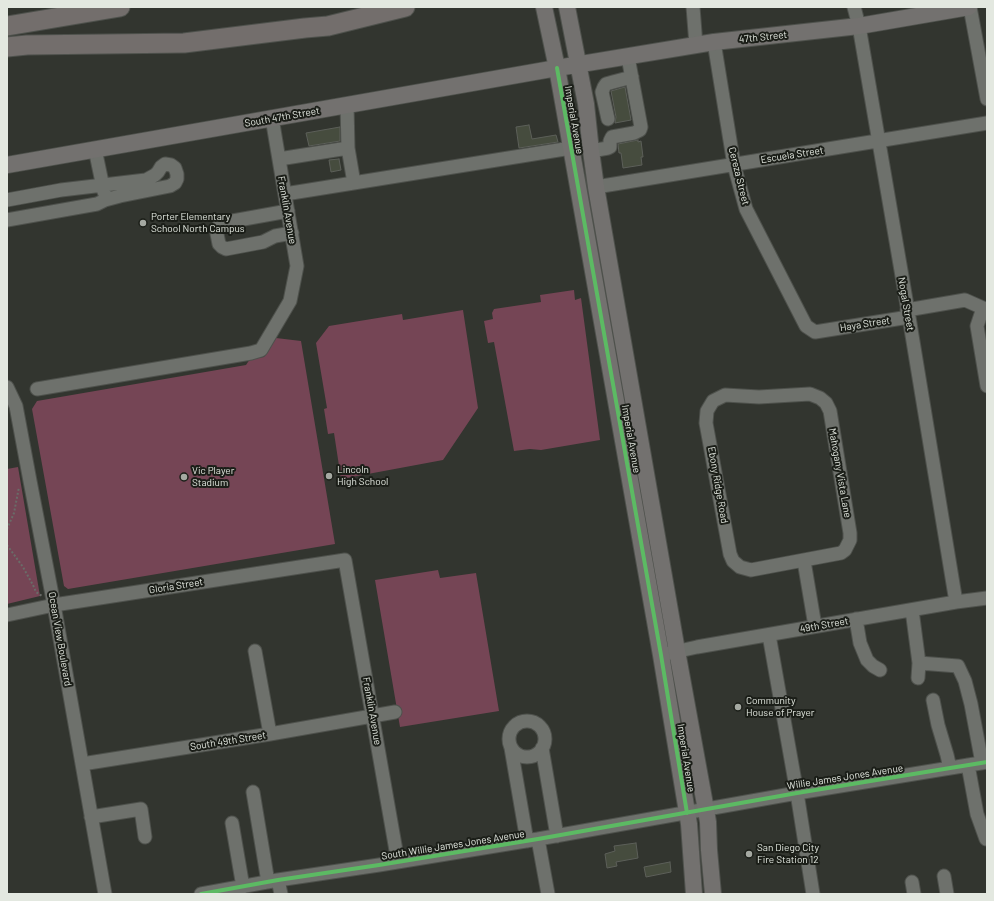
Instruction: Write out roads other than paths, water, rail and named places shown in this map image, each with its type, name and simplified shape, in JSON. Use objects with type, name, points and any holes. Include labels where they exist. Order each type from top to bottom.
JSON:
[{"type":"highway","points":[[7,26],[120,7]]},
{"type":"highway","points":[[7,47],[27,45],[184,43],[328,26],[405,7]]},
{"type":"main road","name":"Imperial Avenue","points":[[544,7],[557,68],[661,655],[689,824],[694,894]]},
{"type":"main road","name":"Imperial Avenue","points":[[567,7],[586,104],[596,187],[708,822],[713,894]]},
{"type":"main road","name":"47th Street","points":[[557,68],[578,66],[714,42],[859,26],[970,7]]},
{"type":"main road","name":"South 47th Street","points":[[7,165],[557,68]]},
{"type":"street","points":[[693,7],[696,46]]},
{"type":"street","name":"Nogal Street","points":[[854,7],[859,26],[956,602]]},
{"type":"street","points":[[970,7],[987,99]]},
{"type":"street","name":"Cereza Street","points":[[714,42],[734,164],[746,208],[806,326],[815,332],[822,331]]},
{"type":"street","points":[[591,151],[608,148],[612,138],[634,133],[640,130],[641,127],[628,57]]},
{"type":"street","points":[[608,119],[602,92],[606,84],[632,77]]},
{"type":"street","points":[[586,104],[604,101]]},
{"type":"street","points":[[347,105],[348,148],[354,183]]},
{"type":"street","name":"Franklin Avenue","points":[[37,389],[251,353],[260,350],[290,301],[297,266],[272,118]]},
{"type":"street","name":"Escuela Street","points":[[596,187],[987,123]]},
{"type":"street","points":[[279,159],[348,148]]},
{"type":"street","points":[[285,194],[571,148]]},
{"type":"street","points":[[95,149],[105,200]]},
{"type":"street","points":[[7,200],[94,185],[146,180],[158,172],[165,164],[171,165],[175,168],[177,174],[175,183],[170,186],[120,196],[97,204],[7,220]]},
{"type":"street","points":[[288,211],[226,222],[220,224],[217,229],[217,234],[219,244],[226,249],[263,242],[275,236],[292,233]]},
{"type":"street","name":"Haya Street","points":[[822,331],[908,314],[965,300],[983,308],[977,326],[987,386]]},
{"type":"street","name":"Ocean View Boulevard","points":[[7,387],[16,406],[54,605],[105,894]]},
{"type":"street","name":"Ebony Ridge Road","points":[[804,561],[751,570],[740,567],[733,561],[730,554],[706,423],[707,411],[713,401],[725,395],[759,397],[810,394],[820,398]]},
{"type":"street","name":"Mahogany Vista Lane","points":[[804,561],[841,554],[845,550],[850,540],[830,411],[826,403],[820,398]]},
{"type":"street","name":"Franklin Avenue","points":[[345,560],[398,862]]},
{"type":"street","name":"Gloria Street","points":[[7,615],[54,605],[345,560]]},
{"type":"street","points":[[804,561],[815,626]]},
{"type":"street","name":"49th Street","points":[[661,655],[692,647],[987,598]]},
{"type":"street","points":[[912,610],[919,662],[918,678]]},
{"type":"street","points":[[856,619],[860,643],[867,660],[880,670]]},
{"type":"street","points":[[768,634],[797,794],[813,894]]},
{"type":"street","points":[[255,652],[270,734]]},
{"type":"street","points":[[919,662],[958,666],[966,681],[984,762]]},
{"type":"street","points":[[933,700],[938,725],[950,768]]},
{"type":"street","name":"South 49th Street","points":[[82,764],[270,734],[395,712]]},
{"type":"street","points":[[511,748],[520,756],[526,757],[538,753],[544,743],[543,732],[540,727],[530,722],[519,723],[511,730],[509,742],[532,840],[548,894]]},
{"type":"street","points":[[542,748],[557,836]]},
{"type":"street","name":"Willie James Jones Avenue","points":[[706,810],[984,762]]},
{"type":"street","points":[[968,765],[977,814],[986,839]]},
{"type":"street","points":[[252,792],[261,886]]},
{"type":"street","points":[[91,817],[141,809],[146,837]]},
{"type":"street","name":"South Willie James Jones Avenue","points":[[201,894],[261,886],[706,810]]},
{"type":"street","points":[[232,823],[261,886],[281,894]]},
{"type":"street","points":[[944,876],[947,894]]},
{"type":"place","name":"Porter Elementary School North Campus","points":[[143,223]]},
{"type":"place","name":"Lincoln High School","points":[[329,476]]},
{"type":"place","name":"Vic Player Stadium","points":[[184,477]]},
{"type":"place","name":"Community House of Prayer","points":[[738,707]]},
{"type":"place","name":"San Diego City Fire Station 12","points":[[749,854]]}]
